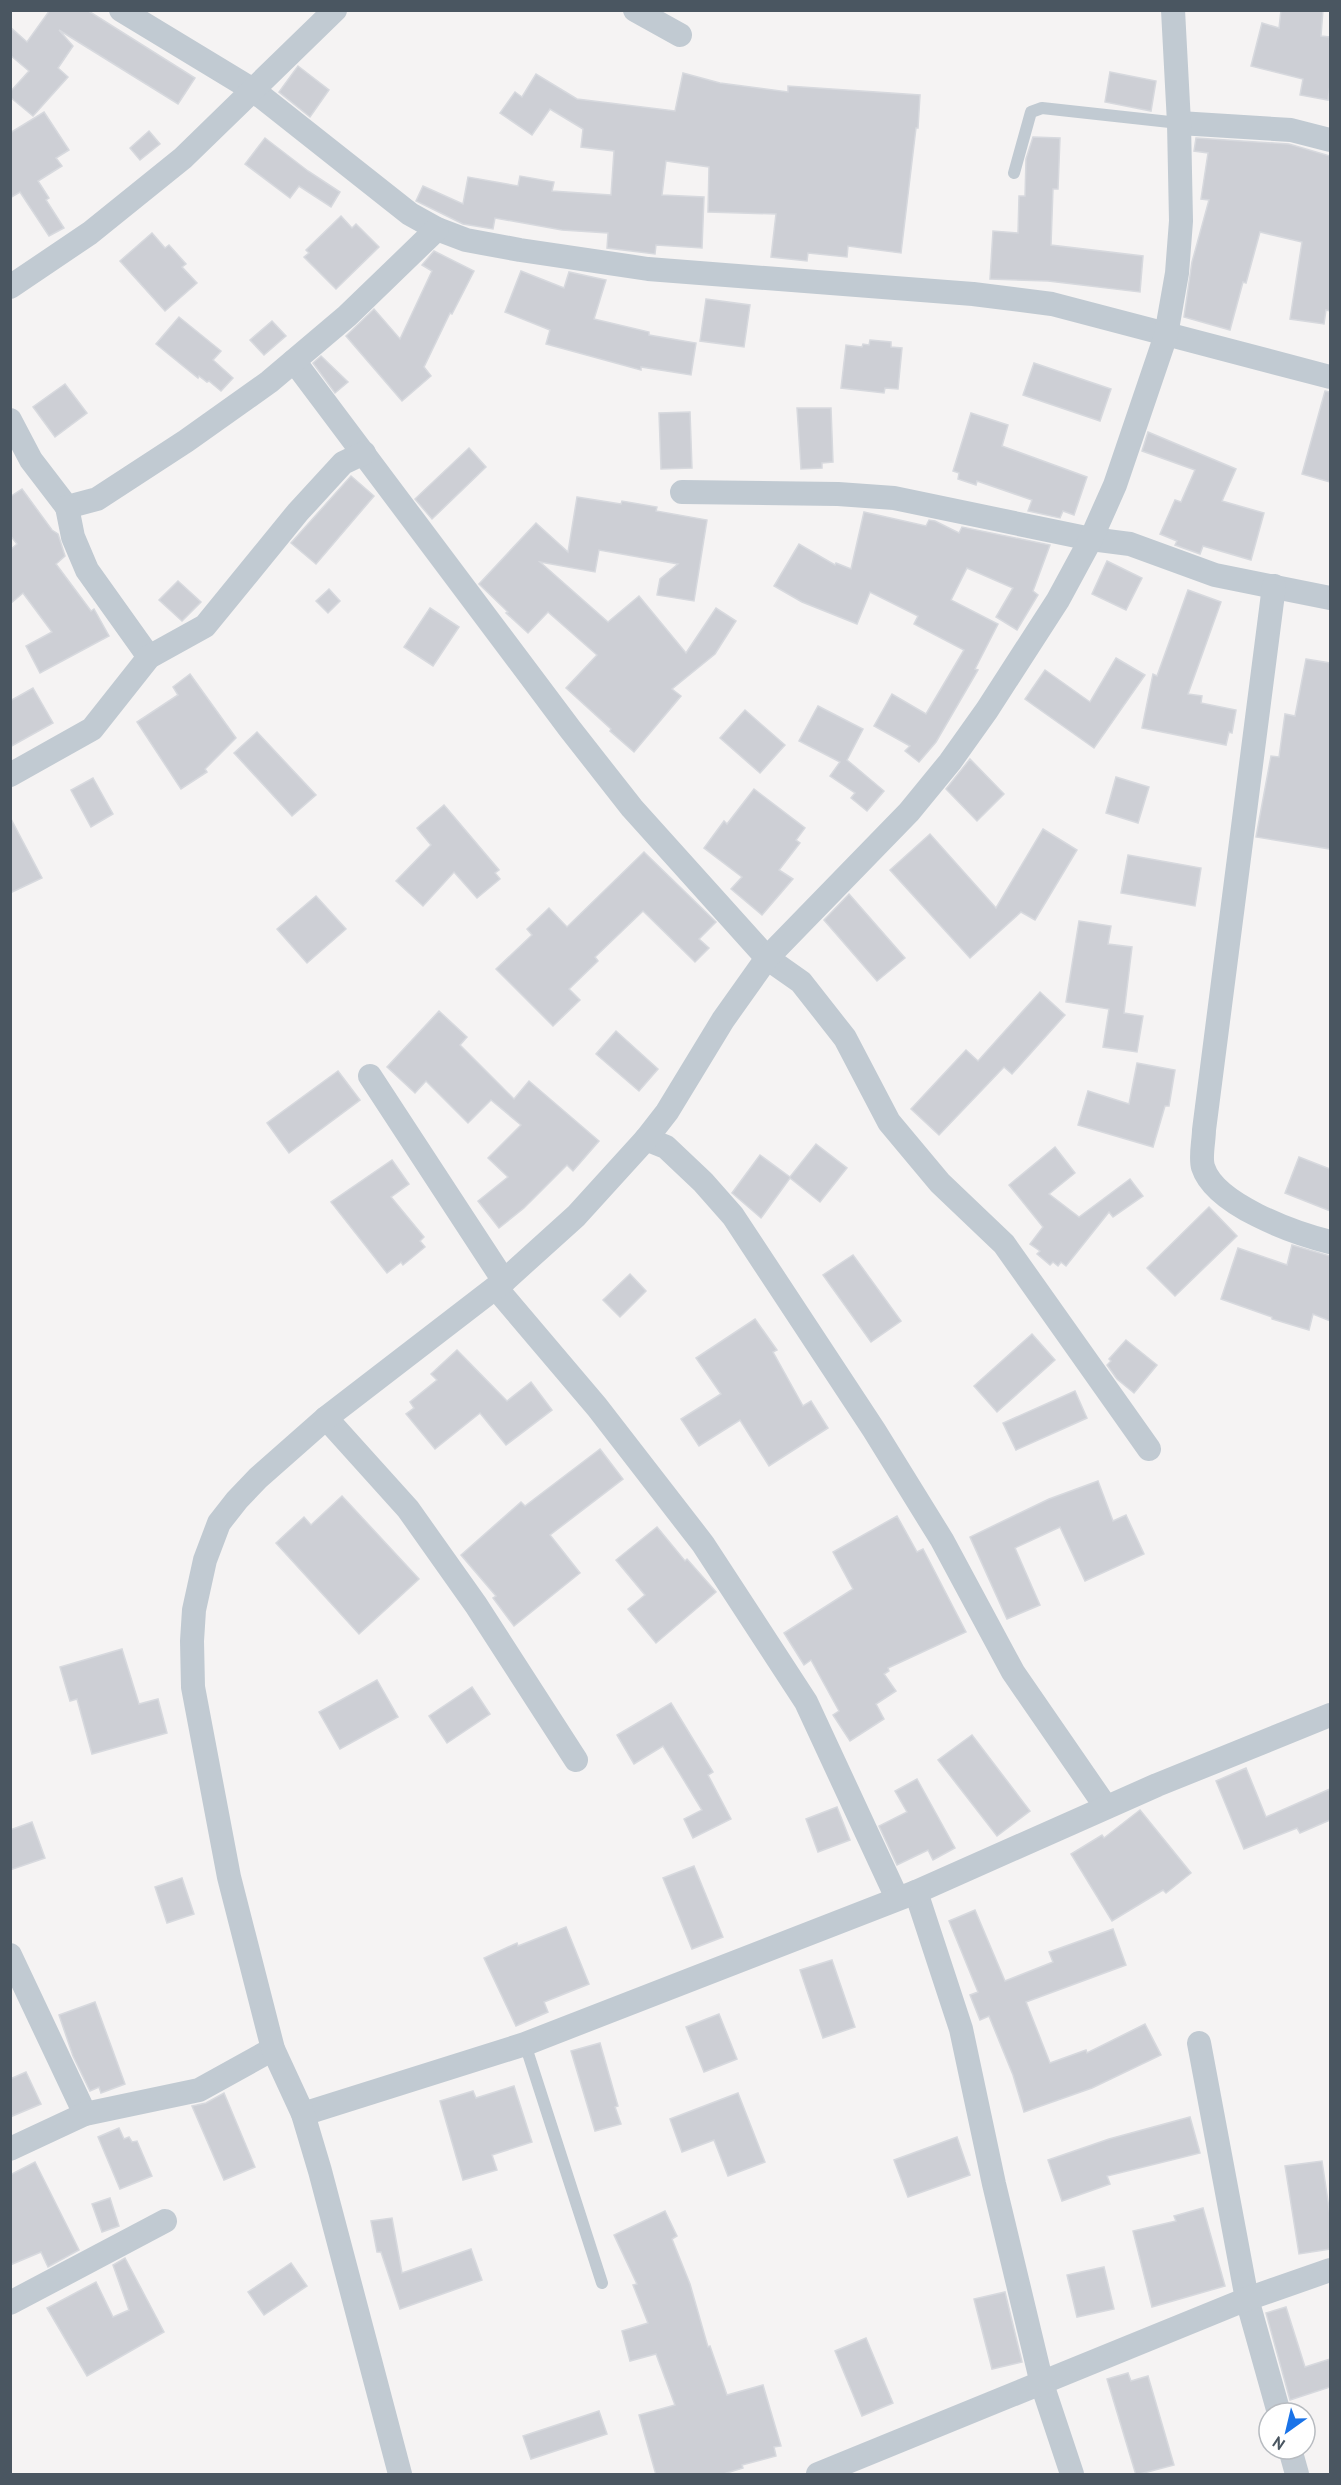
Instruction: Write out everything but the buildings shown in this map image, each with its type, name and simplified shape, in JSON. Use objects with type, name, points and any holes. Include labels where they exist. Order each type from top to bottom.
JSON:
[{"type":"street","points":[[121,10],[253,90],[410,214],[437,229],[466,240],[648,269],[973,294],[1052,304],[1330,376]]},
{"type":"street","points":[[10,287],[90,233],[183,158],[335,10]]},
{"type":"street","points":[[635,10],[680,35]]},
{"type":"street","points":[[400,2475],[320,2171],[303,2114],[273,2049],[229,1877],[192,1675],[193,1620],[205,1560],[219,1523],[258,1478],[326,1418],[500,1284],[576,1216],[646,1139],[667,1112],[723,1020],[767,958],[909,812],[968,738],[1058,600],[1091,539],[1114,485],[1166,335],[1177,273],[1180,231],[1179,123],[1173,10]]},
{"type":"street","points":[[1179,123],[1291,129],[1330,140]]},
{"type":"street","points":[[67,507],[97,499],[186,441],[269,382],[347,316],[437,229]]},
{"type":"street","points":[[294,360],[632,808],[767,958],[801,982],[838,1029],[845,1038],[889,1122],[940,1183],[1004,1244],[1149,1449]]},
{"type":"street","points":[[10,420],[31,460],[67,507],[73,537],[87,570],[149,657]]},
{"type":"street","points":[[10,775],[92,729],[149,657],[205,626],[298,512],[342,463],[364,453]]},
{"type":"street","points":[[682,492],[838,494],[894,498],[1091,539],[1130,544],[1215,575],[1330,598]]},
{"type":"street","points":[[1274,586],[1206,1118],[1203,1166],[1218,1191],[1253,1214],[1330,1242]]},
{"type":"street","points":[[370,1076],[500,1284],[703,1544],[806,1702],[907,1895],[961,2029],[996,2195],[1042,2384],[1072,2475]]},
{"type":"street","points":[[646,1139],[666,1147],[703,1182],[733,1216],[874,1430],[942,1540],[1013,1671],[1106,1807]]},
{"type":"street","points":[[326,1418],[408,1509],[476,1605],[576,1760]]},
{"type":"street","points":[[303,2114],[525,2044],[907,1895],[1106,1807],[1330,1715]]},
{"type":"street","points":[[10,1954],[85,2114]]},
{"type":"street","points":[[1198,2043],[1247,2299],[1276,2401]]},
{"type":"street","points":[[10,2150],[85,2114],[199,2090],[273,2049]]},
{"type":"street","points":[[10,2303],[165,2221]]},
{"type":"street","points":[[818,2475],[868,2464],[1042,2384],[1247,2299],[1330,2270]]},
{"type":"lane","points":[[1014,173],[1031,112],[1042,108],[1179,123]]},
{"type":"lane","points":[[525,2044],[602,2283]]}]
